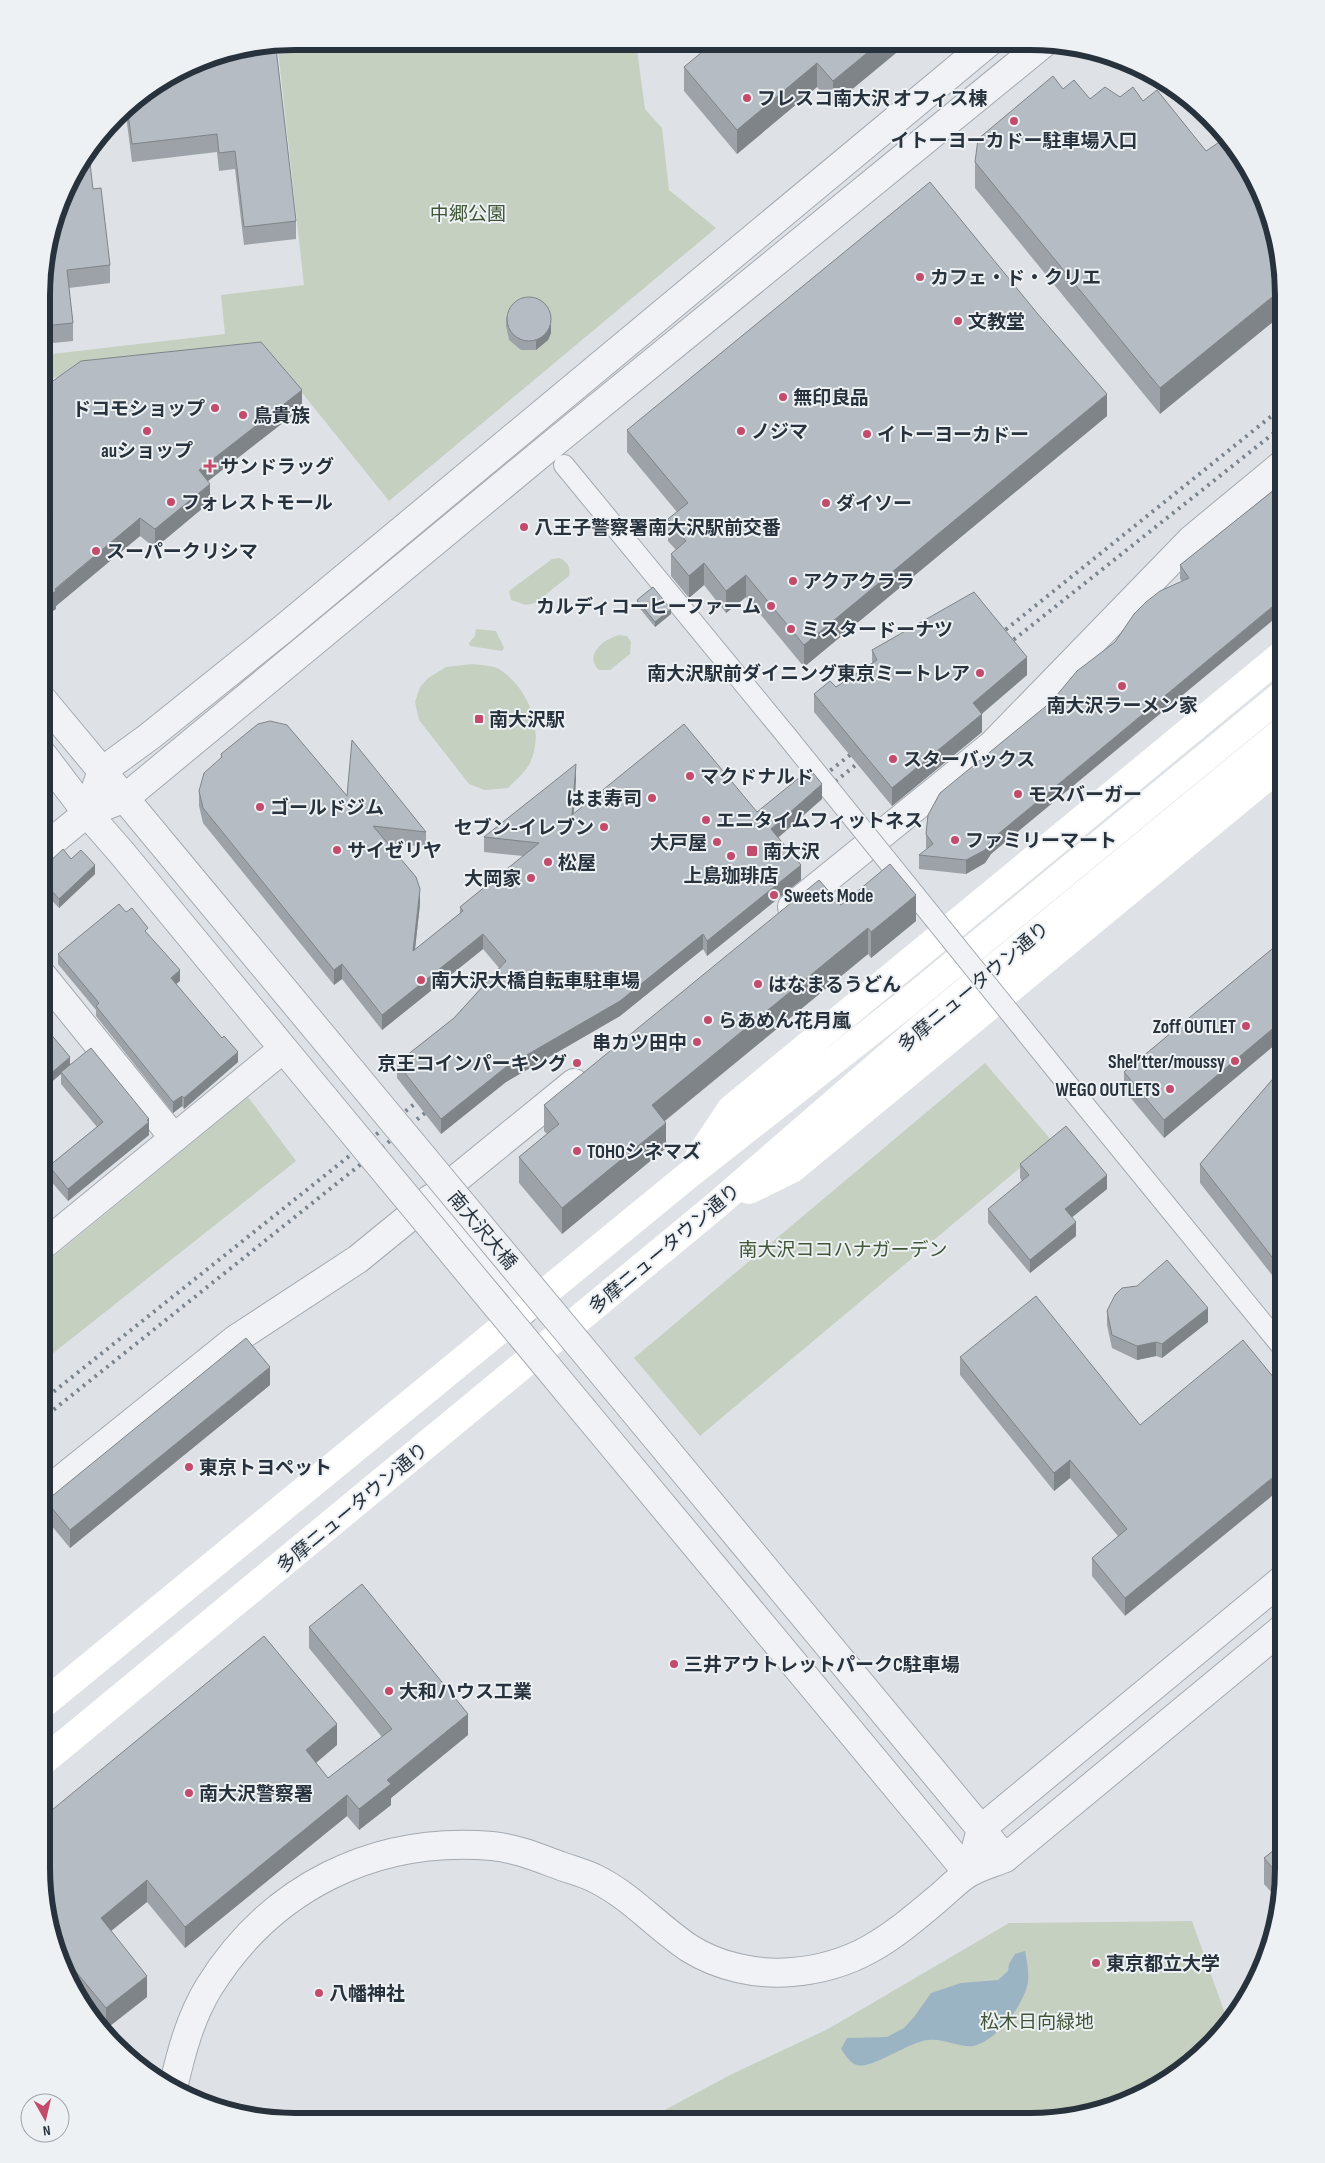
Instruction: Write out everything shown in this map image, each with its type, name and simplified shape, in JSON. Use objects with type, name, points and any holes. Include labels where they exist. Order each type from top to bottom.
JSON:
[{"type":"main road","points":[[686,1177],[731,1110],[1275,660]]},
{"type":"main road","name":"多摩ニュータウン通り","points":[[50,1699],[686,1177],[903,1006],[1275,700]]},
{"type":"main road","name":"多摩ニュータウン通り","points":[[50,1756],[713,1208],[920,1030],[1275,737]]},
{"type":"main road","points":[[713,1208],[792,1169],[1275,769]]},
{"type":"street","points":[[87,813],[102,771],[150,736],[283,629],[980,50]]},
{"type":"street","points":[[50,843],[87,813],[126,798],[550,447],[1035,50]]},
{"type":"street","points":[[564,465],[786,735],[1275,1338]]},
{"type":"street","points":[[772,924],[992,745],[1192,539],[1275,470]]},
{"type":"street","name":"南大沢大橋","points":[[50,708],[1005,1858]]},
{"type":"street","name":"南大沢大橋","points":[[50,764],[87,813],[968,1873]]},
{"type":"street","points":[[50,992],[174,1138]]},
{"type":"street","points":[[50,1239],[283,1049]]},
{"type":"street","points":[[50,1489],[236,1339],[358,1259],[593,1068]]},
{"type":"street","points":[[430,1199],[523,1311]]},
{"type":"street","points":[[968,1873],[981,1830],[1275,1586]]},
{"type":"street","points":[[175,2081],[183,2045],[209,1988],[257,1926],[287,1901],[325,1876],[360,1862],[400,1851],[446,1845],[494,1846],[532,1855],[594,1878],[628,1899],[689,1947],[716,1962],[750,1971],[792,1972],[833,1964],[866,1953],[896,1934],[968,1873],[1005,1858],[1275,1635]]},
{"type":"green space","name":"中郷公園","points":[[637,50],[645,109],[662,128],[669,190],[716,228],[389,501],[270,353],[50,378],[50,354],[225,334],[221,295],[304,285],[278,51]]},
{"type":"green space","points":[[559,558],[568,565],[569,576],[535,603],[526,605],[511,600],[509,591],[552,559]]},
{"type":"green space","points":[[476,629],[496,631],[504,648],[502,651],[470,646],[469,643],[475,636]]},
{"type":"green space","points":[[619,635],[627,636],[631,642],[630,654],[610,670],[599,670],[593,659],[594,653],[607,640]]},
{"type":"green space","points":[[472,664],[499,669],[510,677],[519,687],[532,712],[536,739],[534,752],[527,768],[508,788],[485,790],[469,784],[419,720],[415,702],[420,687],[428,678],[446,667]]},
{"type":"green space","name":"南大沢ココハナガーデン","points":[[985,1063],[1052,1141],[700,1436],[634,1358]]},
{"type":"green space","points":[[248,1097],[296,1161],[50,1356],[50,1259]]},
{"type":"green space","name":"松木日向緑地","points":[[1192,1921],[1225,2015],[1214,2030],[1192,2052],[1166,2072],[1138,2088],[1109,2100],[1062,2111],[1030,2113],[659,2113],[732,2074],[828,2029],[1009,1923]]},
{"type":"water","points":[[1025,1951],[1028,1982],[1021,2001],[1000,2030],[982,2043],[973,2046],[963,2046],[939,2040],[928,2040],[910,2045],[880,2060],[863,2065],[857,2065],[852,2062],[841,2049],[847,2038],[887,2037],[904,2028],[931,1993],[961,1983],[998,1980],[1008,1971],[1009,1964],[1015,1954]]},
{"type":"building","points":[[704,50],[871,50],[833,81],[817,63],[737,130],[684,67]]},
{"type":"building","points":[[276,51],[296,221],[244,227],[235,151],[219,153],[217,134],[132,144],[128,116],[159,91],[187,75],[216,63],[247,55]]},
{"type":"building","points":[[1053,76],[1063,89],[1074,80],[1090,99],[1105,87],[1120,97],[1133,87],[1143,101],[1157,90],[1206,151],[1220,141],[1242,172],[1256,201],[1267,232],[1273,263],[1275,295],[1160,388],[975,162],[978,139]]},
{"type":"building","points":[[90,161],[93,189],[101,188],[110,265],[67,270],[73,323],[50,325],[52,263],[63,216],[75,187]]},
{"type":"building","name":"イトーヨーカドー","points":[[930,182],[1037,313],[1107,394],[804,645],[746,575],[726,591],[704,563],[689,576],[671,554],[686,541],[668,519],[688,503],[627,430]]},
{"type":"building","points":[[533,297],[545,303],[550,310],[550,328],[545,335],[538,340],[525,341],[517,338],[510,331],[507,315],[510,307],[517,300]]},
{"type":"building","points":[[261,342],[302,390],[199,470],[210,484],[155,529],[140,518],[50,595],[50,383],[81,361]]},
{"type":"building","points":[[1275,489],[1275,604],[991,840],[985,850],[966,860],[919,855],[933,844],[926,834],[928,815],[940,793],[1051,702],[1077,671],[1115,642],[1134,614],[1146,602],[1160,591],[1189,578],[1180,565]]},
{"type":"building","points":[[653,587],[671,609],[655,622],[637,600]]},
{"type":"building","points":[[974,592],[1027,657],[973,703],[982,714],[892,788],[814,694],[830,681],[836,687],[877,660],[872,650]]},
{"type":"building","points":[[270,721],[287,725],[347,796],[352,740],[426,832],[373,826],[416,877],[420,889],[413,951],[463,911],[460,907],[539,843],[484,837],[576,764],[572,815],[684,724],[757,812],[810,769],[822,784],[771,829],[801,865],[707,941],[703,934],[620,1001],[506,1067],[441,1119],[397,1063],[454,1018],[506,961],[483,934],[382,1015],[342,964],[334,970],[203,808],[199,791],[204,773],[222,757],[221,754],[258,724]]},
{"type":"building","points":[[63,849],[71,859],[81,850],[95,865],[59,899],[50,889],[50,861]]},
{"type":"building","points":[[890,864],[916,895],[871,932],[868,928],[652,1105],[666,1123],[562,1208],[519,1157],[559,1124],[544,1105],[819,880],[841,905]]},
{"type":"building","points":[[119,904],[126,912],[132,908],[148,928],[145,931],[180,970],[171,978],[222,1038],[224,1036],[238,1052],[184,1098],[182,1096],[173,1102],[96,1006],[99,1003],[58,954]]},
{"type":"building","points":[[1275,946],[1275,1027],[1164,1120],[1124,1072]]},
{"type":"building","points":[[50,1033],[70,1057],[50,1074]]},
{"type":"building","points":[[91,1048],[149,1119],[147,1120],[149,1122],[68,1189],[50,1165],[103,1122],[61,1072]]},
{"type":"building","points":[[1275,1076],[1275,1253],[1272,1257],[1200,1164]]},
{"type":"building","points":[[1066,1126],[1107,1175],[1065,1209],[1076,1222],[1030,1260],[988,1209],[1029,1175],[1020,1164]]},
{"type":"building","points":[[1167,1260],[1208,1308],[1162,1344],[1156,1342],[1137,1346],[1112,1335],[1107,1311],[1115,1295],[1122,1288],[1137,1286]]},
{"type":"building","points":[[1036,1296],[1140,1425],[1243,1340],[1275,1379],[1275,1476],[1125,1598],[1092,1558],[1127,1529],[1070,1460],[1054,1473],[960,1357]]},
{"type":"building","points":[[246,1338],[270,1367],[70,1530],[50,1506],[50,1498]]},
{"type":"building","points":[[362,1584],[468,1714],[387,1780],[391,1784],[359,1809],[347,1795],[185,1927],[147,1880],[101,1918],[147,1976],[106,2008],[70,1965],[58,1931],[52,1900],[50,1812],[264,1636],[337,1724],[306,1750],[328,1778],[392,1729],[309,1627]]},
{"type":"building","points":[[1275,1849],[1275,1871],[1264,1858]]},
{"type":"railway","points":[[994,639],[1275,413]]},
{"type":"railway","points":[[1002,649],[1275,432]]},
{"type":"railway","points":[[807,789],[860,747]]},
{"type":"railway","points":[[812,800],[867,756]]},
{"type":"railway","points":[[50,1395],[427,1094]]},
{"type":"railway","points":[[50,1413],[435,1105]]},
{"type":"place","name":"フレスコ南大沢 オフィス棟","points":[[747,98]]},
{"type":"place","name":"イトーヨーカドー駐車場入口","points":[[1014,121]]},
{"type":"place","name":"カフェ・ド・クリエ","points":[[920,277]]},
{"type":"place","name":"文教堂","points":[[958,321]]},
{"type":"place","name":"無印良品","points":[[783,397]]},
{"type":"place","name":"ドコモショップ","points":[[215,408]]},
{"type":"place","name":"鳥貴族","points":[[243,415]]},
{"type":"place","name":"auショップ","points":[[147,431]]},
{"type":"place","name":"ノジマ","points":[[741,431]]},
{"type":"place","name":"イトーヨーカドー","points":[[867,434]]},
{"type":"place","name":"サンドラッグ","points":[[210,466]]},
{"type":"place","name":"フォレストモール","points":[[171,502]]},
{"type":"place","name":"ダイソー","points":[[826,503]]},
{"type":"place","name":"八王子警察署南大沢駅前交番","points":[[524,527]]},
{"type":"place","name":"スーパークリシマ","points":[[96,551]]},
{"type":"place","name":"アクアクララ","points":[[793,581]]},
{"type":"place","name":"カルディコーヒーファーム","points":[[771,606]]},
{"type":"place","name":"ミスタードーナツ","points":[[791,629]]},
{"type":"place","name":"南大沢駅前ダイニング東京ミートレア","points":[[980,673]]},
{"type":"place","name":"南大沢ラーメン家","points":[[1122,686]]},
{"type":"place","name":"南大沢駅","points":[[479,719]]},
{"type":"place","name":"スターバックス","points":[[893,759]]},
{"type":"place","name":"マクドナルド","points":[[690,776]]},
{"type":"place","name":"モスバーガー","points":[[1018,794]]},
{"type":"place","name":"はま寿司","points":[[652,798]]},
{"type":"place","name":"ゴールドジム","points":[[260,807]]},
{"type":"place","name":"エニタイムフィットネス","points":[[706,820]]},
{"type":"place","name":"セブン-イレブン","points":[[604,827]]},
{"type":"place","name":"ファミリーマート","points":[[955,840]]},
{"type":"place","name":"大戸屋","points":[[717,842]]},
{"type":"place","name":"サイゼリヤ","points":[[337,850]]},
{"type":"place","name":"南大沢","points":[[752,851]]},
{"type":"place","name":"上島珈琲店","points":[[731,856]]},
{"type":"place","name":"松屋","points":[[548,862]]},
{"type":"place","name":"大岡家","points":[[531,878]]},
{"type":"place","name":"Sweets Mode","points":[[774,895]]},
{"type":"place","name":"南大沢大橋自転車駐車場","points":[[421,980]]},
{"type":"place","name":"はなまるうどん","points":[[758,984]]},
{"type":"place","name":"らあめん花月嵐","points":[[708,1020]]},
{"type":"place","name":"Zoff OUTLET","points":[[1246,1026]]},
{"type":"place","name":"串カツ田中","points":[[697,1042]]},
{"type":"place","name":"Shel’tter/moussy","points":[[1235,1061]]},
{"type":"place","name":"京王コインパーキング","points":[[577,1063]]},
{"type":"place","name":"WEGO OUTLETS","points":[[1170,1089]]},
{"type":"place","name":"TOHOシネマズ","points":[[577,1151]]},
{"type":"place","name":"東京トヨペット","points":[[189,1467]]},
{"type":"place","name":"三井アウトレットパークC駐車場","points":[[674,1664]]},
{"type":"place","name":"大和ハウス工業","points":[[389,1691]]},
{"type":"place","name":"南大沢警察署","points":[[189,1793]]},
{"type":"place","name":"東京都立大学","points":[[1096,1963]]},
{"type":"place","name":"八幡神社","points":[[319,1993]]}]
